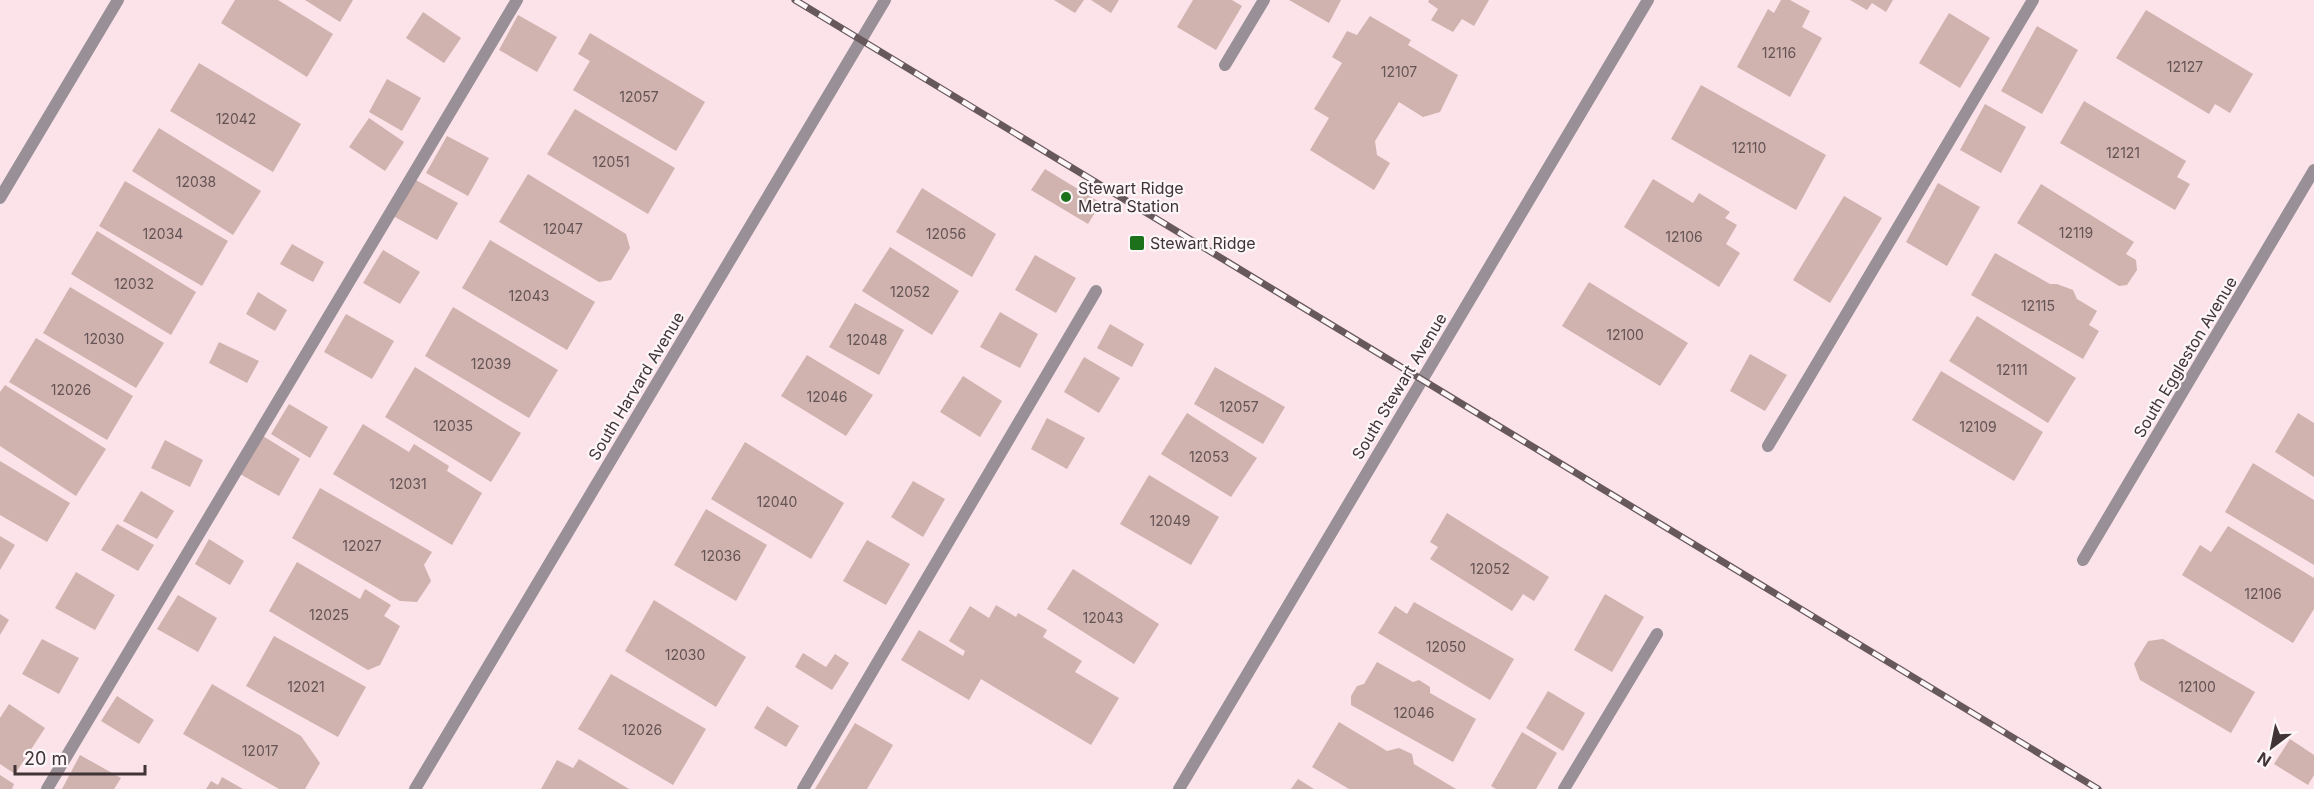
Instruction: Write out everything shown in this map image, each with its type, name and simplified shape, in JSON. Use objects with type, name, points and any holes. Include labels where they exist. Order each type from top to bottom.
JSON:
[{"type":"street","points":[[0,198],[118,0]]},
{"type":"street","points":[[47,789],[517,0]]},
{"type":"street","name":"South Harvard Avenue","points":[[415,789],[885,0]]},
{"type":"street","points":[[1225,65],[1264,0]]},
{"type":"street","name":"South Stewart Avenue","points":[[1179,789],[1648,0]]},
{"type":"street","points":[[1768,446],[2032,0]]},
{"type":"street","name":"South Eggleston Avenue","points":[[2084,560],[2314,170]]},
{"type":"street","points":[[803,789],[1096,291]]},
{"type":"street","points":[[1564,789],[1657,634]]},
{"type":"building","points":[[235,0],[278,0],[333,34],[307,77],[221,23]]},
{"type":"building","points":[[305,0],[353,0],[340,22]]},
{"type":"building","points":[[1054,0],[1084,0],[1075,13]]},
{"type":"building","points":[[1091,0],[1119,0],[1111,13]]},
{"type":"building","points":[[1193,0],[1232,0],[1242,6],[1216,50],[1177,27]]},
{"type":"building","points":[[1289,0],[1341,0],[1329,23]]},
{"type":"building","points":[[1429,0],[1489,0],[1474,26],[1462,19],[1453,32],[1431,20],[1438,9],[1428,2]]},
{"type":"building","points":[[1781,0],[1790,0],[1810,11],[1802,27],[1822,38],[1790,97],[1737,67],[1768,9],[1774,13]]},
{"type":"building","points":[[1850,0],[1893,0],[1886,12],[1872,3],[1867,10]]},
{"type":"building","points":[[2146,10],[2253,74],[2230,113],[2215,104],[2209,114],[2116,58]]},
{"type":"building","points":[[423,12],[461,38],[444,63],[406,38]]},
{"type":"building","points":[[1949,13],[1990,38],[1960,88],[1919,63]]},
{"type":"building","points":[[518,15],[557,37],[537,72],[499,50]]},
{"type":"building","points":[[1370,16],[1411,40],[1408,45],[1458,75],[1440,112],[1423,117],[1399,102],[1375,141],[1377,155],[1390,163],[1374,190],[1310,150],[1329,118],[1314,109],[1342,63],[1332,57],[1347,31],[1357,35]]},
{"type":"building","points":[[2037,26],[2078,50],[2042,114],[2001,91]]},
{"type":"building","points":[[590,33],[705,102],[676,151],[573,90],[590,61],[578,54]]},
{"type":"building","points":[[199,63],[301,124],[273,172],[170,111]]},
{"type":"building","points":[[387,79],[421,98],[402,131],[369,112]]},
{"type":"building","points":[[1701,85],[1826,155],[1796,210],[1671,139]]},
{"type":"building","points":[[2084,101],[2186,161],[2177,177],[2190,184],[2175,210],[2060,143]]},
{"type":"building","points":[[1985,104],[2026,127],[2001,173],[1960,150]]},
{"type":"building","points":[[575,109],[675,168],[648,214],[547,154]]},
{"type":"building","points":[[369,118],[404,142],[385,171],[349,147]]},
{"type":"building","points":[[159,128],[261,191],[233,235],[132,171]]},
{"type":"building","points":[[447,136],[489,158],[468,196],[426,173]]},
{"type":"building","name":"Stewart Ridge Metra Station","points":[[1045,169],[1101,203],[1088,224],[1031,190]]},
{"type":"building","points":[[528,174],[626,234],[630,248],[611,280],[599,282],[499,222]]},
{"type":"building","points":[[414,179],[458,203],[437,240],[393,216]]},
{"type":"building","points":[[1653,179],[1693,203],[1699,193],[1730,212],[1725,218],[1737,225],[1726,244],[1740,253],[1719,287],[1624,227]]},
{"type":"building","points":[[125,181],[228,241],[202,286],[99,226]]},
{"type":"building","points":[[1938,183],[1980,207],[1947,266],[1906,242]]},
{"type":"building","points":[[2041,184],[2134,242],[2126,254],[2136,260],[2137,270],[2127,285],[2119,286],[2017,223]]},
{"type":"building","points":[[922,188],[996,234],[972,277],[896,232]]},
{"type":"building","points":[[1844,196],[1882,218],[1830,303],[1793,280]]},
{"type":"building","points":[[97,231],[196,292],[171,335],[71,274]]},
{"type":"building","points":[[490,240],[595,302],[567,350],[462,288]]},
{"type":"building","points":[[292,244],[324,262],[313,282],[280,264]]},
{"type":"building","points":[[890,247],[959,291],[932,335],[862,291]]},
{"type":"building","points":[[383,250],[420,272],[400,304],[363,283]]},
{"type":"building","points":[[1995,253],[2050,284],[2073,290],[2077,299],[2097,311],[2089,325],[2099,331],[2083,359],[1971,295]]},
{"type":"building","points":[[1035,255],[1076,278],[1056,313],[1015,290]]},
{"type":"building","points":[[1589,282],[1688,343],[1660,386],[1562,326]]},
{"type":"building","points":[[70,287],[164,343],[136,388],[43,333]]},
{"type":"building","points":[[258,292],[287,310],[275,331],[246,314]]},
{"type":"building","points":[[855,303],[904,330],[879,375],[829,347]]},
{"type":"building","points":[[453,307],[558,370],[529,418],[425,356]]},
{"type":"building","points":[[1000,312],[1038,334],[1020,368],[980,347]]},
{"type":"building","points":[[346,314],[394,341],[372,379],[324,352]]},
{"type":"building","points":[[1977,316],[2076,378],[2048,423],[1949,361]]},
{"type":"building","points":[[1110,324],[1144,344],[1132,367],[1097,348]]},
{"type":"building","points":[[36,338],[133,396],[107,440],[9,382]]},
{"type":"building","points":[[219,342],[259,361],[247,383],[209,363]]},
{"type":"building","points":[[1750,354],[1787,375],[1765,411],[1730,391]]},
{"type":"building","points":[[807,355],[873,395],[846,436],[781,396]]},
{"type":"building","points":[[1084,357],[1120,378],[1099,413],[1064,392]]},
{"type":"building","points":[[415,367],[521,433],[491,482],[385,417]]},
{"type":"building","points":[[1215,367],[1285,407],[1263,444],[1194,404]]},
{"type":"building","points":[[1941,371],[2043,432],[2014,481],[1912,420]]},
{"type":"building","points":[[963,376],[1002,401],[980,437],[940,412]]},
{"type":"building","points":[[5,385],[106,449],[76,496],[0,446],[0,392]]},
{"type":"building","points":[[289,404],[328,427],[310,458],[271,434]]},
{"type":"building","points":[[1187,413],[1257,458],[1231,497],[1161,454]]},
{"type":"building","points":[[2298,413],[2314,423],[2314,477],[2275,452]]},
{"type":"building","points":[[1047,418],[1085,438],[1067,469],[1031,449]]},
{"type":"building","points":[[363,424],[409,452],[414,444],[449,466],[447,471],[482,493],[452,545],[333,474]]},
{"type":"building","points":[[263,436],[300,459],[279,496],[240,474]]},
{"type":"building","points":[[165,440],[203,460],[190,487],[151,468]]},
{"type":"building","points":[[745,442],[844,503],[811,559],[711,499]]},
{"type":"building","points":[[0,461],[70,503],[47,542],[0,515]]},
{"type":"building","points":[[2253,463],[2314,500],[2314,565],[2225,512]]},
{"type":"building","points":[[1149,475],[1219,517],[1191,565],[1120,524]]},
{"type":"building","points":[[913,481],[945,499],[923,537],[891,517]]},
{"type":"building","points":[[320,488],[432,552],[424,565],[431,581],[417,602],[400,601],[292,538]]},
{"type":"building","points":[[141,491],[174,511],[157,539],[123,521]]},
{"type":"building","points":[[706,509],[767,545],[736,601],[674,565]]},
{"type":"building","points":[[1447,513],[1549,577],[1534,601],[1523,594],[1512,611],[1430,559],[1438,547],[1430,542]]},
{"type":"building","points":[[117,524],[154,545],[138,571],[101,550]]},
{"type":"building","points":[[2228,526],[2314,578],[2314,609],[2293,643],[2182,575],[2200,545],[2211,552]]},
{"type":"building","points":[[0,536],[15,545],[0,570]]},
{"type":"building","points":[[209,539],[244,561],[230,585],[195,564]]},
{"type":"building","points":[[867,540],[910,564],[886,605],[843,581]]},
{"type":"building","points":[[297,562],[360,599],[365,589],[391,605],[384,616],[400,626],[380,665],[368,670],[269,611]]},
{"type":"building","points":[[1073,569],[1159,624],[1134,664],[1047,609]]},
{"type":"building","points":[[76,572],[115,595],[95,630],[55,608]]},
{"type":"building","points":[[1605,594],[1644,617],[1612,672],[1574,650]]},
{"type":"building","points":[[178,595],[217,618],[198,652],[157,629]]},
{"type":"building","points":[[654,600],[746,657],[716,707],[625,651]]},
{"type":"building","points":[[1414,602],[1514,659],[1490,700],[1378,633],[1395,606],[1407,614]]},
{"type":"building","points":[[996,605],[1016,617],[1018,613],[1047,630],[1043,637],[1082,661],[1075,672],[1119,698],[1091,745],[981,679],[969,700],[901,660],[919,630],[963,656],[965,651],[949,641],[970,606],[989,618]]},
{"type":"building","points":[[0,614],[9,620],[0,635]]},
{"type":"building","points":[[274,636],[366,687],[338,737],[246,686]]},
{"type":"building","points":[[42,639],[79,658],[59,694],[22,674]]},
{"type":"building","points":[[2163,639],[2255,692],[2231,733],[2140,680],[2134,664],[2148,641]]},
{"type":"building","points":[[803,653],[826,667],[835,654],[849,663],[832,690],[795,667]]},
{"type":"building","points":[[1377,662],[1413,682],[1419,680],[1430,687],[1430,693],[1476,719],[1453,762],[1351,705],[1351,696],[1357,686],[1364,684]]},
{"type":"building","points":[[611,674],[706,729],[673,785],[578,729]]},
{"type":"building","points":[[212,684],[301,736],[320,763],[305,789],[279,789],[183,734]]},
{"type":"building","points":[[1548,691],[1585,713],[1563,751],[1526,728]]},
{"type":"building","points":[[117,696],[154,720],[139,744],[101,721]]},
{"type":"building","points":[[9,704],[45,728],[15,774],[0,764],[0,718]]},
{"type":"building","points":[[767,706],[799,726],[786,747],[754,728]]},
{"type":"building","points":[[1339,722],[1387,751],[1399,748],[1412,754],[1414,764],[1456,789],[1349,789],[1312,767]]},
{"type":"building","points":[[855,723],[893,745],[867,789],[815,789]]},
{"type":"building","points":[[1522,732],[1557,753],[1536,789],[1496,789],[1491,786]]},
{"type":"building","points":[[2290,739],[2314,755],[2314,775],[2308,785],[2274,764]]},
{"type":"building","points":[[80,755],[121,778],[114,789],[62,789]]},
{"type":"building","points":[[579,759],[629,789],[541,789],[557,760],[573,768]]},
{"type":"building","points":[[0,775],[14,784],[12,789],[0,789]]},
{"type":"building","points":[[222,777],[243,789],[206,789],[211,781],[218,785]]},
{"type":"building","points":[[1298,779],[1314,789],[1291,789]]},
{"type":"railway","points":[[795,0],[2098,789]]},
{"type":"place","name":"Stewart Ridge Metra Station","points":[[1066,197]]},
{"type":"place","name":"Stewart Ridge","points":[[1137,243]]}]
